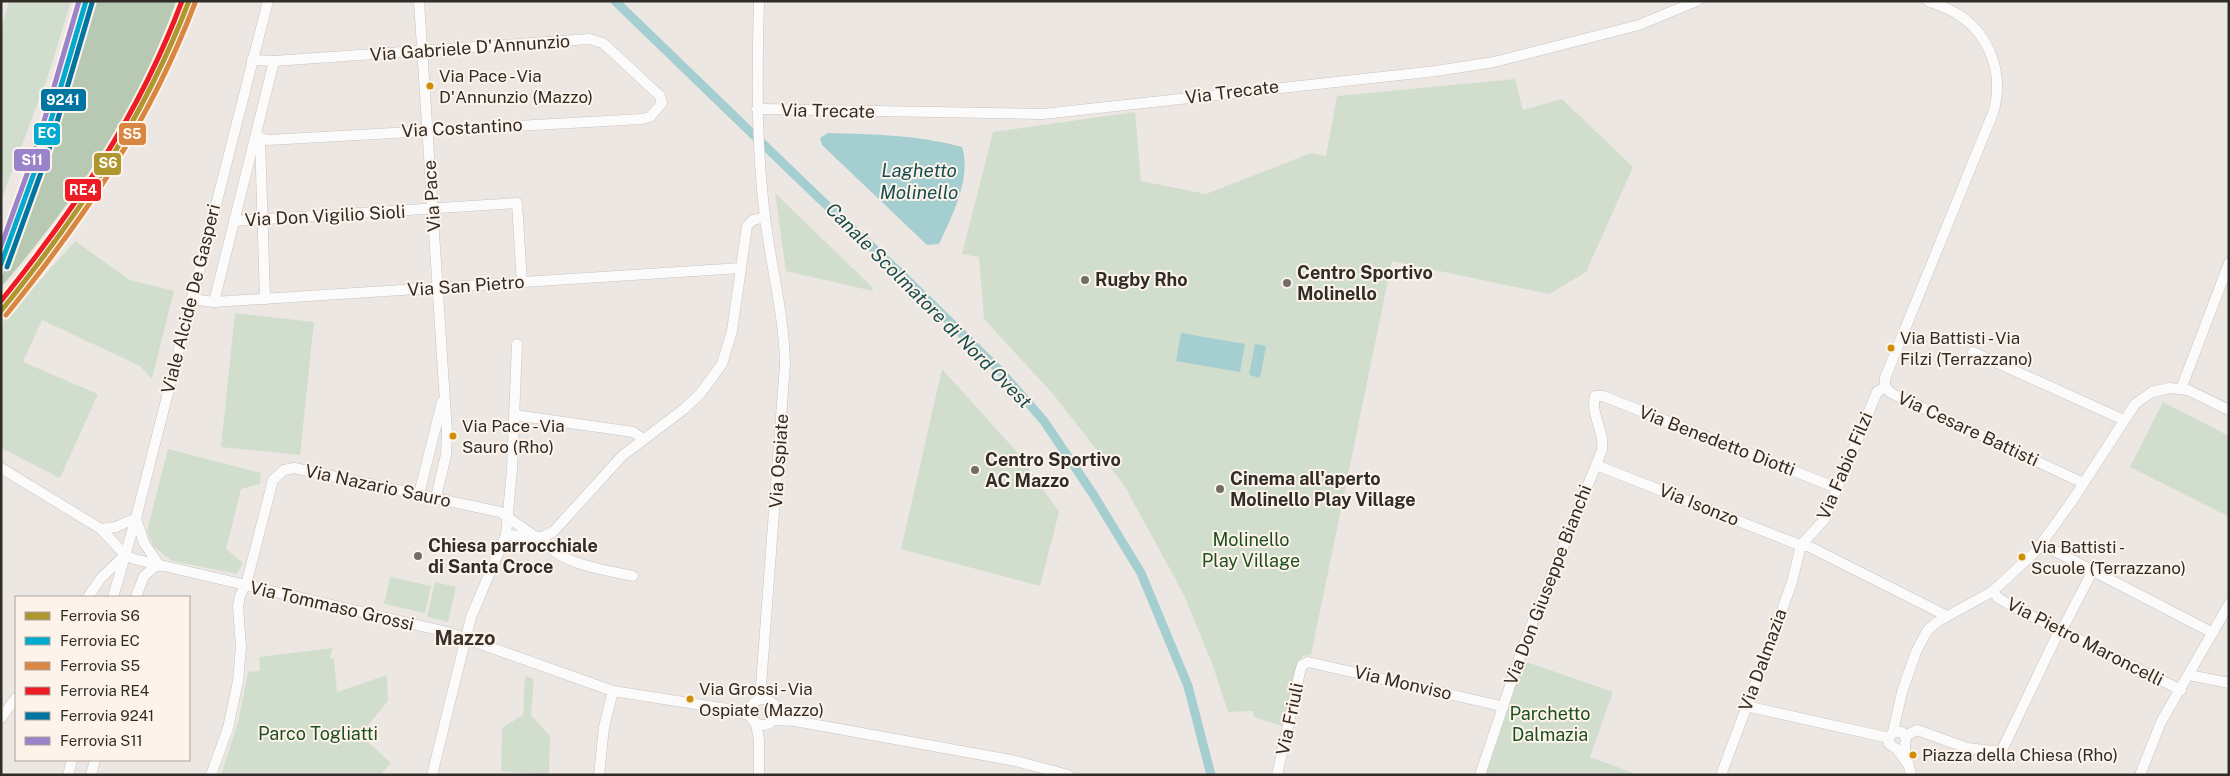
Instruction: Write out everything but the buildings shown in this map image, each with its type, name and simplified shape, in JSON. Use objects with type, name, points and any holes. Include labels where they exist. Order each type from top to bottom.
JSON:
[{"type":"street","name":"Viale Alcide De Gasperi","points":[[113,596],[136,518],[268,1]]},
{"type":"street","name":"Via Pace","points":[[419,1],[447,445],[436,498]]},
{"type":"street","name":"Via Ospiate","points":[[759,1],[757,125],[766,220],[783,332],[785,364],[760,699]]},
{"type":"street","name":"Via Trecate","points":[[757,109],[1043,114],[1436,71],[1494,62],[1639,25],[1697,1]]},
{"type":"street","name":"Via Cesare Battisti","points":[[1928,1],[1962,16],[1982,37],[1995,63],[1997,98],[1993,113],[1885,378],[1885,387],[1891,393],[2083,483]]},
{"type":"street","name":"Via Gabriele D'Annunzio","points":[[252,60],[274,61],[597,40],[660,96],[662,103]]},
{"type":"street","points":[[265,299],[258,138],[259,124],[274,61]]},
{"type":"street","name":"Via Costantino","points":[[258,138],[642,119],[656,112],[662,103]]},
{"type":"street","points":[[214,302],[258,138]]},
{"type":"street","name":"Via Don Vigilio Sioli","points":[[234,222],[517,203],[522,282]]},
{"type":"street","points":[[506,535],[538,536],[554,531],[622,456],[692,402],[707,386],[722,364],[730,343],[746,229],[749,222],[766,220]]},
{"type":"street","points":[[2181,389],[2229,263]]},
{"type":"street","name":"Via San Pietro","points":[[191,299],[214,302],[741,268]]},
{"type":"street","points":[[432,775],[471,617],[506,535],[515,415],[517,344]]},
{"type":"street","points":[[1973,352],[2124,420]]},
{"type":"street","name":"Via Fabio Filzi","points":[[1801,545],[1824,520],[1876,392],[1885,387]]},
{"type":"street","points":[[1910,770],[1898,736],[1902,692],[1923,636],[1930,627],[1993,591],[2013,574],[2043,542],[2135,404],[2152,392],[2170,388],[2181,389],[2200,395],[2229,410]]},
{"type":"street","name":"Via Pace","points":[[419,494],[444,392]]},
{"type":"street","name":"Via Benedetto Diotti","points":[[1596,395],[1837,488]]},
{"type":"street","name":"Via Don Giuseppe Bianchi","points":[[1480,775],[1501,706],[1603,443],[1594,401],[1596,395]]},
{"type":"street","points":[[515,415],[633,432],[643,439]]},
{"type":"street","points":[[432,443],[441,442],[447,445]]},
{"type":"street","name":"Via Isonzo","points":[[1596,465],[1825,554],[1947,616]]},
{"type":"street","points":[[1,468],[101,530],[125,554],[101,578],[89,596]]},
{"type":"street","name":"Via Nazario Sauro","points":[[244,586],[274,480],[284,470],[294,468],[419,494],[506,515]]},
{"type":"street","points":[[506,515],[538,536],[550,550],[567,559],[633,576]]},
{"type":"street","points":[[101,530],[116,527],[136,518],[144,543],[159,566],[144,576],[136,596]]},
{"type":"street","points":[[2043,542],[2051,549],[2215,628],[2229,626]]},
{"type":"street","name":"Via Dalmazia","points":[[1722,775],[1786,600],[1801,545]]},
{"type":"street","name":"Via Tommaso Grossi","points":[[125,554],[159,566],[465,638],[613,691],[734,710],[755,718],[775,716]]},
{"type":"street","points":[[1746,706],[1898,736],[1916,730],[1975,750],[1997,753],[2003,749],[2061,630],[2093,570]]},
{"type":"street","points":[[211,775],[228,728],[236,695],[240,665],[238,606],[244,586]]},
{"type":"street","name":"Via Pietro Maroncelli","points":[[1993,591],[1998,598],[2181,690]]},
{"type":"street","points":[[2140,775],[2157,728],[2181,690],[2229,604]]},
{"type":"street","name":"Via Monviso","points":[[1304,663],[1312,663],[1501,706]]},
{"type":"street","name":"Via Friuli","points":[[1277,775],[1300,672],[1304,663]]},
{"type":"street","points":[[2189,675],[2229,683]]},
{"type":"street","points":[[599,775],[604,727],[613,691]]},
{"type":"street","points":[[1,718],[15,699]]},
{"type":"street","points":[[759,775],[759,740],[755,718],[760,699],[771,702],[775,716],[795,721],[1016,761],[1068,775]]},
{"type":"street","points":[[68,775],[72,761]]},
{"type":"street","points":[[91,775],[95,761]]},
{"type":"green space","points":[[9,1],[71,1],[48,76],[1,200],[1,30]]},
{"type":"green space","points":[[94,1],[176,1],[143,79],[124,116],[102,152],[54,222],[1,287],[1,278],[29,211],[53,141]]},
{"type":"green space","name":"Molinello Play Village","points":[[1515,79],[1523,110],[1562,99],[1633,167],[1586,272],[1549,294],[1392,261],[1311,655],[1303,656],[1298,661],[1282,726],[1254,717],[1253,711],[1228,712],[1213,666],[1184,595],[1124,485],[1053,394],[984,319],[979,257],[962,254],[993,132],[1135,112],[1141,181],[1206,194],[1311,153],[1326,156],[1337,96]]},
{"type":"green space","points":[[775,193],[872,287],[873,291],[786,271]]},
{"type":"green space","points":[[75,241],[130,280],[174,291],[152,379],[140,366],[42,320],[23,362],[98,394],[60,478],[1,448],[1,324]]},
{"type":"green space","points":[[235,313],[314,322],[300,455],[221,447]]},
{"type":"green space","name":"Centro Sportivo AC Mazzo","points":[[942,369],[1018,453],[1059,512],[1040,586],[901,549]]},
{"type":"green space","points":[[2163,402],[2229,436],[2229,517],[2130,467]]},
{"type":"green space","points":[[168,449],[261,473],[260,484],[241,489],[226,549],[243,563],[237,574],[172,561],[153,546],[147,531]]},
{"type":"green space","points":[[390,577],[431,586],[425,613],[384,604]]},
{"type":"green space","points":[[435,582],[456,587],[448,622],[427,617]]},
{"type":"green space","name":"Parco Togliatti","points":[[333,648],[330,657],[334,660],[337,692],[387,675],[388,701],[360,735],[391,763],[380,775],[221,775],[238,722],[248,672],[260,671],[259,657]]},
{"type":"green space","name":"Parchetto Dalmazia","points":[[1521,660],[1613,692],[1590,757],[1639,775],[1485,775]]},
{"type":"green space","points":[[525,676],[534,679],[531,715],[550,736],[549,775],[501,771],[502,728],[523,715]]},
{"type":"water","name":"Laghetto Molinello","points":[[828,133],[913,138],[962,147],[964,159],[963,184],[955,209],[939,244],[927,245],[822,145],[820,138]]},
{"type":"water","points":[[1181,333],[1245,344],[1240,372],[1176,361]]},
{"type":"water","points":[[1255,344],[1266,346],[1260,378],[1249,375]]},
{"type":"waterway","name":"Canale Scolmatore di Nord Ovest","points":[[615,1],[819,198],[899,272],[1002,373],[1044,421],[1093,494],[1141,573],[1188,686],[1211,775]]},
{"type":"rail line","name":"S11","points":[[1,246],[35,152],[79,1]]},
{"type":"rail line","name":"EC","points":[[1,264],[41,154],[86,1]]},
{"type":"rail line","name":"RE4","points":[[1,301],[55,231],[104,158],[147,82],[182,1]]},
{"type":"rail line","name":"S6","points":[[1,311],[58,238],[108,163],[151,86],[189,1]]},
{"type":"rail line","name":"9241","points":[[7,267],[47,156],[92,3]]},
{"type":"rail line","name":"S5","points":[[6,315],[63,241],[113,167],[157,88],[177,47],[195,3]]},
{"type":"place","name":"Via Pace - Via D'Annunzio (Mazzo)","points":[[430,86]]},
{"type":"place","name":"Rugby Rho","points":[[1085,280]]},
{"type":"place","name":"Centro Sportivo Molinello","points":[[1287,283]]},
{"type":"place","name":"Via Battisti - Via Filzi (Terrazzano)","points":[[1891,348]]},
{"type":"place","name":"Via Pace - Via Sauro (Rho)","points":[[453,436]]},
{"type":"place","name":"Centro Sportivo AC Mazzo","points":[[975,470]]},
{"type":"place","name":"Cinema all'aperto Molinello Play Village","points":[[1220,489]]},
{"type":"place","name":"Chiesa parrocchiale di Santa Croce","points":[[418,556]]},
{"type":"place","name":"Via Battisti - Scuole (Terrazzano)","points":[[2022,557]]},
{"type":"place","name":"Via Grossi - Via Ospiate (Mazzo)","points":[[690,699]]},
{"type":"place","name":"Piazza della Chiesa (Rho)","points":[[1913,755]]},
{"type":"district","name":"Mazzo","points":[[465,638]]}]
